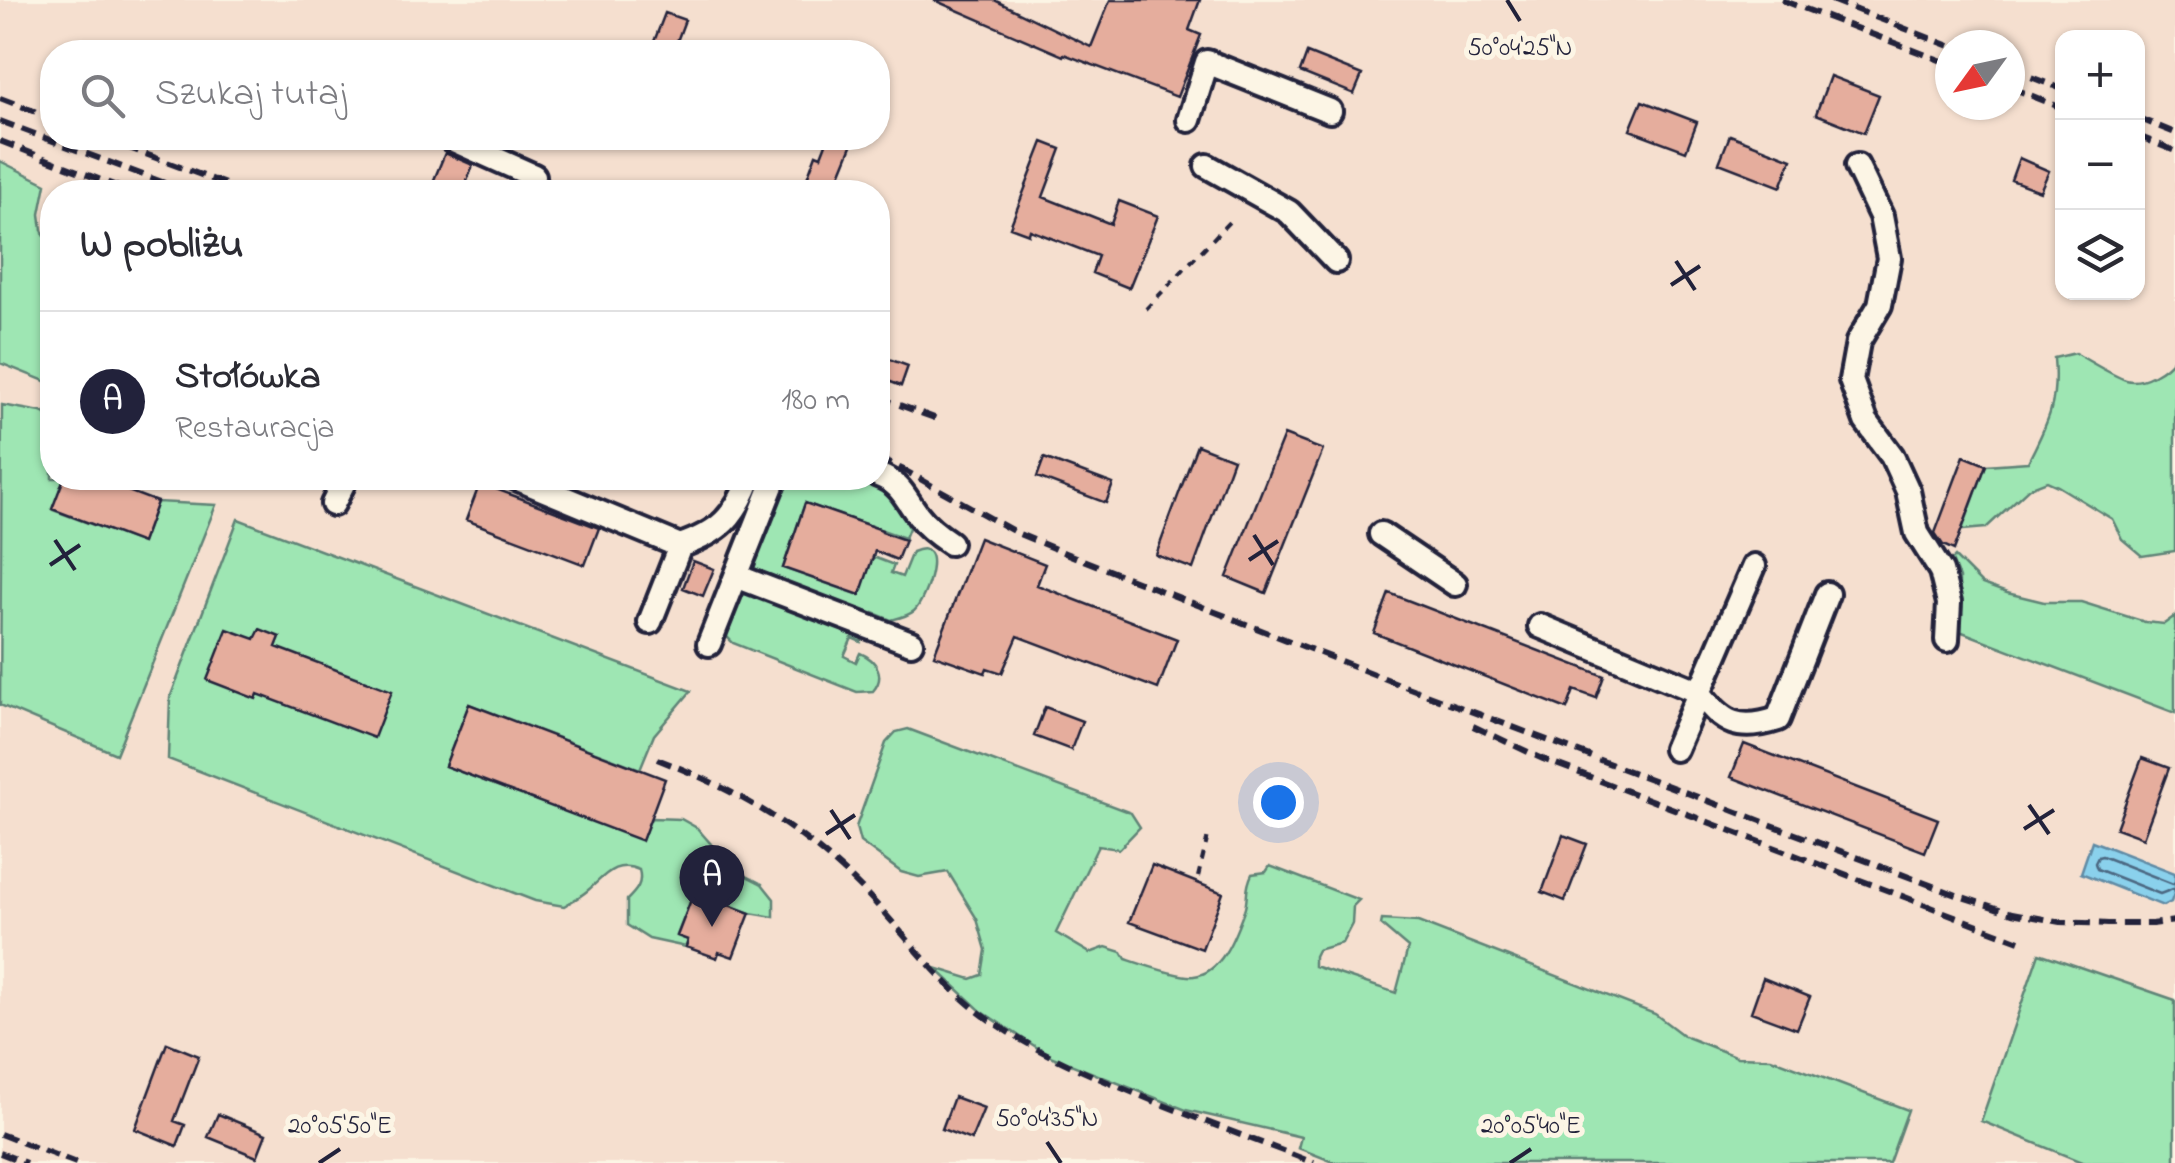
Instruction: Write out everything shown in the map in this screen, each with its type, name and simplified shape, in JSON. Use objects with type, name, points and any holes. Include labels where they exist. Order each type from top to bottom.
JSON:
[{"type":"lane","points":[[1189,120],[1207,62],[1330,111]]},
{"type":"lane","points":[[476,150],[534,176]]},
{"type":"lane","points":[[1207,166],[1289,212],[1336,262]]},
{"type":"lane","points":[[1857,166],[1881,216],[1889,258],[1880,304],[1858,342],[1851,380],[1866,422],[1892,456],[1908,491],[1917,534],[1940,571],[1948,603],[1947,640]]},
{"type":"lane","points":[[890,481],[906,494],[931,530],[950,543]]},
{"type":"lane","points":[[333,504],[340,490]]},
{"type":"lane","points":[[545,490],[680,546],[698,540],[726,520],[740,504],[745,490]]},
{"type":"lane","points":[[709,644],[770,490]]},
{"type":"lane","points":[[1381,534],[1455,584]]},
{"type":"lane","points":[[650,622],[680,546]]},
{"type":"lane","points":[[1675,749],[1754,566]]},
{"type":"lane","points":[[736,576],[911,644]]},
{"type":"lane","points":[[1540,626],[1700,692],[1714,712],[1735,724],[1758,726],[1778,719],[1827,594]]},
{"type":"path","points":[[1146,308],[1229,222]]},
{"type":"path","points":[[1198,877],[1208,836]]},
{"type":"shaded area","points":[[0,0],[2175,0],[2175,1163],[0,1163]]},
{"type":"green space","points":[[0,161],[40,181],[40,379],[0,363]]},
{"type":"green space","points":[[2075,353],[2132,381],[2153,375],[2175,357],[2175,551],[2142,556],[2122,539],[2112,519],[2047,481],[2029,488],[1986,528],[1962,530],[1986,465],[2028,462],[2050,413],[2054,358]]},
{"type":"green space","points":[[2,405],[40,412],[40,490],[60,490],[53,510],[142,543],[157,502],[216,505],[116,754],[0,705]]},
{"type":"green space","points":[[776,490],[887,490],[909,528],[905,538],[805,503],[783,568],[859,595],[873,557],[894,565],[891,573],[902,577],[912,552],[930,552],[931,571],[919,605],[906,616],[891,620],[874,613],[861,642],[852,638],[844,656],[856,662],[860,653],[875,664],[879,680],[873,691],[857,692],[733,643],[727,637],[727,626]]},
{"type":"green space","points":[[238,519],[691,691],[654,735],[640,769],[469,704],[445,766],[642,840],[651,818],[681,819],[697,828],[733,869],[762,884],[774,899],[774,917],[750,913],[694,892],[677,935],[688,940],[686,947],[649,939],[627,925],[627,900],[636,890],[640,875],[639,870],[631,867],[616,868],[564,906],[535,901],[168,759],[170,698]]},
{"type":"green space","points":[[1955,557],[1982,584],[2007,593],[2044,602],[2081,602],[2145,622],[2164,624],[2175,616],[2175,713],[1957,630],[1953,598],[1959,578],[1952,560]]},
{"type":"green space","points":[[908,729],[1131,813],[1140,827],[1119,849],[1098,846],[1056,933],[1090,953],[1106,947],[1122,952],[1126,959],[1171,973],[1204,973],[1220,960],[1232,941],[1252,874],[1266,872],[1270,866],[1359,900],[1353,906],[1352,924],[1342,943],[1317,950],[1314,966],[1396,993],[1408,948],[1381,925],[1382,920],[1418,922],[1655,1014],[1684,1036],[1737,1057],[1771,1058],[1908,1110],[1889,1163],[1336,1163],[1298,1148],[1301,1137],[1186,1110],[1050,1056],[981,1011],[935,968],[971,979],[982,975],[986,950],[977,919],[948,872],[919,877],[901,872],[860,842],[856,827],[886,743],[896,732]]},
{"type":"green space","points":[[2039,953],[2175,1000],[2175,1163],[2084,1163],[1981,1121]]},
{"type":"water","points":[[2092,841],[2175,873],[2171,902],[2163,906],[2081,873]]},
{"type":"building","points":[[934,0],[994,0],[1091,47],[1110,0],[1200,0],[1189,30],[1201,35],[1177,97],[1063,56]]},
{"type":"building","points":[[665,13],[685,20],[678,40],[655,40]]},
{"type":"building","points":[[1307,53],[1362,75],[1354,94],[1300,72]]},
{"type":"building","points":[[1830,76],[1879,95],[1864,133],[1816,114]]},
{"type":"building","points":[[1642,101],[1697,122],[1686,151],[1630,130]]},
{"type":"building","points":[[1730,135],[1792,159],[1781,187],[1719,163]]},
{"type":"building","points":[[1043,142],[1061,149],[1043,197],[1111,224],[1119,201],[1158,216],[1129,288],[1092,273],[1098,256],[1030,230],[1029,234],[1010,227]]},
{"type":"building","points":[[823,150],[850,150],[838,180],[806,180],[816,154],[821,156]]},
{"type":"building","points":[[445,153],[473,165],[467,180],[434,180]]},
{"type":"building","points":[[2019,158],[2049,171],[2040,191],[2011,180]]},
{"type":"building","points":[[890,359],[908,366],[901,386],[890,382]]},
{"type":"building","points":[[1284,435],[1323,450],[1266,593],[1227,577]]},
{"type":"building","points":[[1197,445],[1233,459],[1193,569],[1156,555]]},
{"type":"building","points":[[1964,456],[1986,465],[1954,550],[1943,545],[1935,533]]},
{"type":"building","points":[[1044,458],[1113,484],[1106,503],[1037,477]]},
{"type":"building","points":[[59,490],[126,490],[157,502],[142,543],[52,509]]},
{"type":"building","points":[[477,490],[499,490],[599,528],[585,565],[466,520]]},
{"type":"building","points":[[805,503],[905,540],[897,560],[875,551],[860,595],[783,568]]},
{"type":"building","points":[[979,538],[1045,564],[1037,585],[1177,639],[1158,689],[1018,636],[1002,673],[987,668],[985,673],[934,655]]},
{"type":"building","points":[[693,561],[714,569],[703,596],[683,588]]},
{"type":"building","points":[[1389,593],[1604,676],[1596,698],[1574,690],[1567,709],[1374,633]]},
{"type":"building","points":[[227,629],[255,639],[260,629],[280,637],[276,647],[392,691],[374,738],[258,694],[256,699],[207,680]]},
{"type":"building","points":[[469,704],[665,779],[642,841],[445,766]]},
{"type":"building","points":[[1045,707],[1082,721],[1071,750],[1034,736]]},
{"type":"building","points":[[1744,744],[1938,819],[1925,852],[1731,777]]},
{"type":"building","points":[[2142,758],[2169,768],[2143,838],[2116,828]]},
{"type":"building","points":[[1563,835],[1587,844],[1565,901],[1542,892]]},
{"type":"building","points":[[1152,865],[1223,893],[1202,949],[1129,922]]},
{"type":"building","points":[[694,892],[750,913],[733,957],[719,952],[717,958],[686,947],[688,940],[677,936]]},
{"type":"building","points":[[1763,978],[1810,997],[1797,1029],[1751,1012]]},
{"type":"building","points":[[167,1043],[199,1056],[174,1121],[185,1125],[177,1146],[135,1129]]},
{"type":"building","points":[[954,1097],[984,1108],[971,1140],[942,1129]]},
{"type":"building","points":[[218,1114],[266,1134],[257,1157],[208,1137]]},
{"type":"railway","points":[[1782,0],[1935,58]]},
{"type":"railway","points":[[1831,0],[1935,40]]},
{"type":"railway","points":[[2025,75],[2055,86]]},
{"type":"railway","points":[[2025,93],[2055,105]]},
{"type":"railway","points":[[0,98],[40,113]]},
{"type":"railway","points":[[2143,120],[2175,133]]},
{"type":"railway","points":[[0,121],[40,136]]},
{"type":"railway","points":[[2145,139],[2175,151]]},
{"type":"railway","points":[[0,141],[101,180]]},
{"type":"railway","points":[[77,150],[156,180]]},
{"type":"railway","points":[[135,150],[214,180]]},
{"type":"railway","points":[[890,401],[937,419]]},
{"type":"railway","points":[[890,464],[1017,533],[1065,553],[1962,897],[2012,913],[2061,922],[2175,921]]},
{"type":"railway","points":[[1473,726],[1543,759],[2020,941]]},
{"type":"railway","points":[[657,759],[741,797],[815,846],[861,888],[957,993],[1013,1035],[1111,1083],[1314,1163]]},
{"type":"railway","points":[[0,1134],[76,1163]]},
{"type":"railway","points":[[0,1153],[26,1163]]},
{"type":"place","name":"Stołówka","points":[[712,927]]}]
